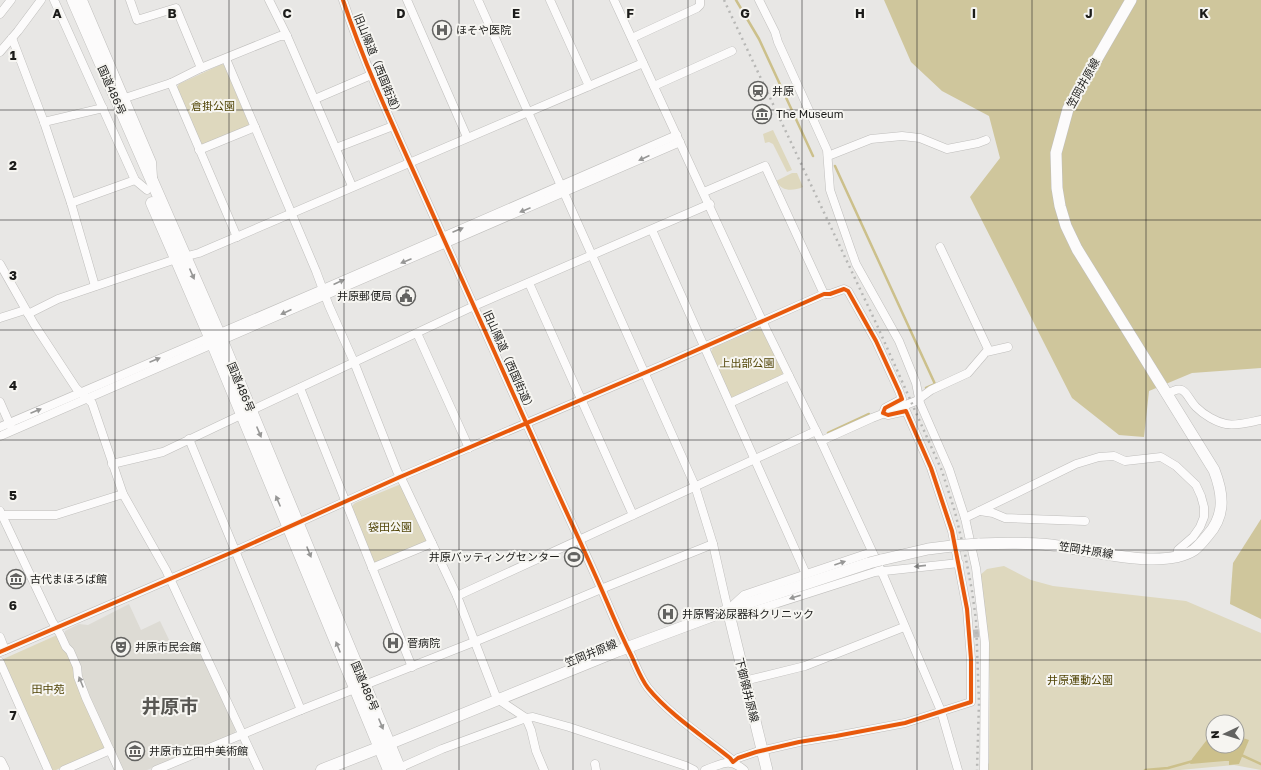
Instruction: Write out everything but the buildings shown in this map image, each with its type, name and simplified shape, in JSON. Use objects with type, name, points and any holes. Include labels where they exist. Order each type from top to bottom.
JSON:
[{"type":"highway","points":[[65,0],[83,34]]},
{"type":"highway","points":[[72,0],[83,34]]},
{"type":"highway","name":"国道486号","points":[[83,34],[216,339],[384,746],[396,769]]},
{"type":"highway","points":[[322,770],[384,746]]},
{"type":"main road","name":"笠岡井原線","points":[[384,746],[627,648],[871,558],[881,560],[928,549],[1013,542],[1041,544],[1154,560],[1177,557],[1194,550],[1213,529],[1220,514],[1222,498],[1218,480],[1214,470],[1168,394],[1077,249],[1062,213],[1057,188],[1056,153],[1068,109],[1131,0]]},
{"type":"main road","name":"下御領井原線","points":[[728,610],[766,770]]},
{"type":"main road","points":[[0,762],[4,770]]},
{"type":"street","points":[[0,14],[11,0]]},
{"type":"street","points":[[0,52],[40,0]]},
{"type":"street","points":[[54,0],[135,180],[150,188],[152,162],[83,0]]},
{"type":"street","points":[[130,0],[137,20],[176,8],[201,68]]},
{"type":"street","points":[[269,0],[287,36],[352,186]]},
{"type":"street","name":"旧山陽道（西国街道）","points":[[343,0],[371,75],[409,163],[627,648],[644,682],[664,706],[744,770]]},
{"type":"street","points":[[406,0],[467,137]]},
{"type":"street","points":[[478,0],[695,486],[714,544],[728,610]]},
{"type":"street","points":[[550,0],[589,86]]},
{"type":"street","points":[[614,0],[763,321],[821,441],[871,558],[881,571],[941,711],[958,770]]},
{"type":"street","points":[[632,38],[697,8],[700,5],[700,0]]},
{"type":"street","points":[[759,0],[775,32],[780,48],[827,150],[830,190],[851,250],[860,271],[899,341],[916,383],[919,398],[925,414],[950,469],[965,518],[976,568],[983,633],[985,675],[984,770]]},
{"type":"street","points":[[125,98],[170,83],[201,68],[280,36],[287,36]]},
{"type":"street","points":[[12,38],[44,122],[71,203],[95,286]]},
{"type":"street","points":[[654,86],[732,51]]},
{"type":"street","points":[[226,59],[354,362],[400,477],[457,596],[495,694],[499,700],[526,718],[531,730],[536,751],[544,770]]},
{"type":"street","points":[[0,318],[27,312],[95,286],[199,253],[352,186],[467,137],[528,113],[643,63]]},
{"type":"street","points":[[315,99],[371,75]]},
{"type":"street","points":[[170,83],[237,237]]},
{"type":"street","points":[[44,122],[103,108]]},
{"type":"street","points":[[336,148],[393,126]]},
{"type":"street","points":[[199,150],[254,127]]},
{"type":"street","points":[[828,156],[871,139],[902,136],[920,138],[947,149],[986,140]]},
{"type":"street","points":[[0,427],[84,395],[679,139]]},
{"type":"street","points":[[704,192],[765,166],[824,294]]},
{"type":"street","points":[[71,203],[135,180]]},
{"type":"street","points":[[112,464],[158,454],[474,306],[710,204]]},
{"type":"street","points":[[652,230],[806,574]]},
{"type":"street","points":[[940,247],[989,351]]},
{"type":"street","points":[[0,264],[27,312],[76,388],[92,403],[122,494],[170,579],[259,770]]},
{"type":"street","points":[[529,283],[633,515]]},
{"type":"street","points":[[0,637],[3,651],[400,477],[644,373],[824,294],[830,294],[844,289],[848,290],[876,341],[902,399],[885,408],[883,413]]},
{"type":"street","points":[[417,333],[469,448]]},
{"type":"street","points":[[821,441],[883,413],[912,403],[931,390],[968,373],[983,355],[989,351],[1008,347]]},
{"type":"street","points":[[730,403],[789,376]]},
{"type":"street","points":[[300,388],[412,667]]},
{"type":"street","points":[[1168,394],[1178,390],[1183,391],[1188,394],[1195,406],[1204,414],[1226,424],[1237,424],[1261,420]]},
{"type":"street","points":[[0,436],[84,395]]},
{"type":"street","points":[[0,402],[12,431]]},
{"type":"street","points":[[705,770],[733,762],[742,757],[762,751],[799,742],[905,723],[971,702],[970,634],[967,609],[952,531],[942,498],[931,468],[906,411],[888,415],[883,413]]},
{"type":"street","points":[[457,596],[816,431]]},
{"type":"street","points":[[189,439],[301,710]]},
{"type":"street","points":[[965,518],[1076,464],[1099,457],[1114,456],[1125,461],[1161,457],[1176,466],[1196,485],[1204,507],[1204,517],[1200,527],[1193,537],[1178,550],[1177,557]]},
{"type":"street","points":[[119,770],[78,677],[77,667],[70,650],[66,647],[56,628],[1,514],[56,515],[122,494]]},
{"type":"street","points":[[979,511],[993,513],[1005,518],[1085,521]]},
{"type":"street","points":[[372,568],[432,543]]},
{"type":"street","points":[[156,770],[714,544]]},
{"type":"street","points":[[728,610],[744,595],[806,574],[871,558]]},
{"type":"street","points":[[728,610],[750,612],[861,576],[881,571],[959,563]]},
{"type":"street","points":[[744,681],[805,666],[904,627]]},
{"type":"street","points":[[0,662],[48,770]]},
{"type":"street","points":[[396,769],[442,749],[526,718],[533,717],[569,727],[694,770]]},
{"type":"street","points":[[64,770],[110,750]]},
{"type":"shaded area","points":[[884,0],[1261,0],[1261,368],[1192,373],[1149,391],[1144,437],[1119,435],[1072,398],[970,197],[1000,158],[989,116],[942,91],[911,62]]},
{"type":"shaded area","points":[[1261,519],[1261,619],[1230,604],[1233,563]]},
{"type":"shaded area","points":[[129,604],[141,630],[160,621],[172,646],[183,641],[190,655],[199,651],[236,729],[234,735],[147,770],[122,770],[88,697],[89,694],[81,675],[82,673],[65,635],[65,631],[79,624],[88,625]]},
{"type":"shaded area","points":[[1245,739],[1249,740],[1245,750]]},
{"type":"shaded area","points":[[1205,742],[1205,754],[1243,754],[1239,764],[1229,765],[1229,761],[1190,764]]},
{"type":"green space","name":"倉掛公園","points":[[222,64],[224,65],[249,124],[248,126],[201,147],[176,89],[179,84]]},
{"type":"green space","points":[[773,130],[792,170],[787,172],[773,144],[769,142],[765,143],[763,134]]},
{"type":"green space","points":[[792,173],[797,173],[803,187],[788,190],[778,185],[776,181]]},
{"type":"green space","name":"上出部公園","points":[[759,328],[763,330],[783,373],[782,376],[734,398],[730,397],[710,353],[713,348]]},
{"type":"green space","name":"袋田公園","points":[[401,484],[427,540],[426,543],[375,564],[351,507],[355,503]]},
{"type":"green space","name":"井原運動公園","points":[[1004,566],[1031,580],[1053,586],[1186,601],[1261,633],[1261,770],[1234,765],[1180,770],[987,770],[987,765],[989,763],[990,692],[986,622],[979,576],[987,569]]},
{"type":"green space","name":"田中苑","points":[[57,635],[68,651],[75,667],[73,670],[105,748],[56,770],[51,770],[1,660]]},
{"type":"waterway","points":[[736,0],[759,39],[813,156]]},
{"type":"waterway","points":[[835,166],[935,384],[926,388]]},
{"type":"waterway","points":[[828,433],[869,414]]},
{"type":"waterway","points":[[1239,754],[1261,764]]},
{"type":"waterway","points":[[1145,770],[1168,768],[1193,761]]},
{"type":"tunnel","points":[[971,634],[982,633]]},
{"type":"railway","points":[[724,0],[876,323],[942,471],[955,512],[965,554],[976,620],[979,703],[977,770]]},
{"type":"cycle path","points":[[0,652],[235,551],[400,477],[663,365],[824,294],[830,294],[844,289],[848,291],[876,341],[902,399],[885,408],[883,413],[888,415],[906,411],[931,468],[952,531],[967,609],[971,659],[971,702],[905,723],[799,742],[756,752],[738,758],[733,762],[656,698],[639,673],[536,446],[523,416],[390,119],[365,60],[343,0]]},
{"type":"place","name":"ほそや医院","points":[[442,30]]},
{"type":"place","name":"井原","points":[[758,91]]},
{"type":"place","name":"The Museum","points":[[762,114]]},
{"type":"place","name":"井原郵便局","points":[[406,296]]},
{"type":"place","name":"井原バッティングセンター","points":[[574,557]]},
{"type":"place","name":"古代まほろば館","points":[[16,579]]},
{"type":"place","name":"井原腎泌尿器科クリニック","points":[[668,614]]},
{"type":"place","name":"菅病院","points":[[393,643]]},
{"type":"place","name":"井原市民会館","points":[[121,647]]},
{"type":"place","name":"井原市立田中美術館","points":[[135,751]]},
{"type":"district","name":"井原市","points":[[170,706]]}]
